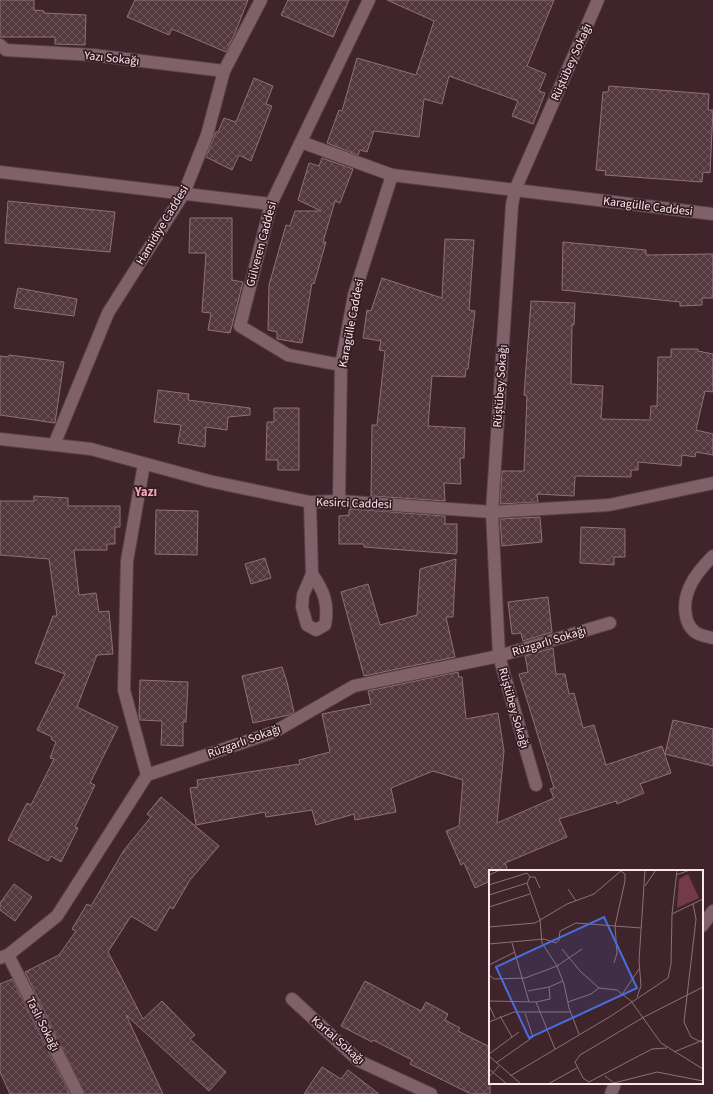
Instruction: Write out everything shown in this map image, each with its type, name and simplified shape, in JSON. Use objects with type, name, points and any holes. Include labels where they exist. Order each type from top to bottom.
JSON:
[{"type":"street","name":"Hamidiye Caddesi","points":[[54,445],[108,313],[184,193],[207,135],[224,71],[261,0]]},
{"type":"street","name":"Gülveren Caddesi","points":[[341,365],[288,355],[240,326],[271,204],[369,0]]},
{"type":"street","name":"Rüştübey Sokağı","points":[[536,785],[499,656],[492,512],[512,205],[515,190],[598,0]]},
{"type":"street","name":"Yazı Sokağı","points":[[0,45],[6,50],[93,55],[224,71]]},
{"type":"street","name":"Karagülle Caddesi","points":[[301,142],[392,175],[713,214]]},
{"type":"street","points":[[0,172],[271,204]]},
{"type":"street","name":"Karagülle Caddesi","points":[[339,501],[341,365],[354,295],[392,175]]},
{"type":"street","name":"Kesirci Caddesi","points":[[0,439],[91,449],[209,481],[310,502],[339,501],[492,512],[609,505],[713,483]]},
{"type":"street","points":[[4,956],[57,916],[147,776],[124,690],[127,561],[144,464]]},
{"type":"street","points":[[310,502],[312,574]]},
{"type":"street","points":[[713,556],[700,569],[686,593],[684,609],[688,623],[695,632],[713,638]]},
{"type":"street","name":"Rüzgarlı Sokağı","points":[[147,776],[274,732],[354,686],[499,656],[610,623]]},
{"type":"street","points":[[703,925],[713,911]]},
{"type":"street","name":"Taslı Sokağı","points":[[4,956],[78,1094]]},
{"type":"street","name":"Kartal Sokağı","points":[[292,999],[359,1061],[431,1094]]},
{"type":"street","points":[[611,1094],[616,1084]]},
{"type":"building","points":[[0,0],[34,0],[34,10],[44,11],[44,13],[86,15],[85,45],[55,44],[55,37],[0,37]]},
{"type":"building","points":[[135,0],[248,0],[226,52],[172,29],[169,35],[127,17]]},
{"type":"building","points":[[288,0],[349,0],[333,37],[281,15]]},
{"type":"building","points":[[387,0],[554,0],[527,66],[546,74],[539,91],[545,93],[533,124],[512,116],[518,101],[449,76],[442,104],[424,99],[419,137],[374,131],[367,152],[360,150],[358,155],[327,143],[339,110],[342,111],[357,58],[416,75],[434,21]]},
{"type":"building","points":[[254,78],[273,86],[266,104],[272,106],[251,161],[239,155],[232,170],[206,157],[216,132],[218,132],[224,118],[236,122]]},
{"type":"building","points":[[609,86],[709,94],[708,110],[713,110],[710,173],[703,172],[702,182],[605,175],[606,171],[596,170],[603,92],[608,92]]},
{"type":"building","points":[[322,158],[353,169],[340,203],[335,201],[323,242],[326,242],[314,284],[312,283],[302,343],[277,339],[277,332],[268,330],[269,285],[286,225],[290,226],[295,211],[321,211],[298,200],[309,163],[319,166]]},
{"type":"building","points":[[8,201],[115,212],[110,252],[5,243]]},
{"type":"building","points":[[190,218],[232,218],[232,280],[243,282],[230,333],[208,330],[211,313],[202,312],[206,253],[189,253]]},
{"type":"building","points":[[445,239],[474,240],[469,310],[475,311],[468,369],[466,369],[465,377],[432,376],[428,426],[465,428],[464,458],[460,458],[461,484],[444,483],[445,501],[371,496],[372,425],[377,425],[385,351],[379,350],[381,341],[363,338],[367,310],[371,311],[382,278],[442,298]]},
{"type":"building","points":[[563,242],[646,250],[646,255],[713,254],[713,298],[702,298],[702,305],[680,306],[680,302],[562,290]]},
{"type":"building","points":[[18,288],[77,299],[74,316],[14,308]]},
{"type":"building","points":[[531,301],[575,303],[574,325],[572,325],[571,384],[603,386],[601,419],[650,420],[651,406],[657,406],[658,357],[671,357],[671,349],[698,349],[698,351],[713,354],[713,392],[705,391],[696,430],[713,434],[713,455],[696,452],[695,457],[682,455],[681,466],[638,462],[638,470],[631,470],[631,477],[575,476],[574,496],[537,494],[538,502],[500,504],[502,471],[524,471],[527,396],[524,395]]},
{"type":"building","points":[[9,355],[64,362],[55,423],[0,415],[0,356],[9,357]]},
{"type":"building","points":[[158,390],[189,394],[188,400],[250,408],[250,415],[228,417],[227,430],[206,427],[205,447],[178,443],[181,425],[154,422]]},
{"type":"building","points":[[274,408],[299,408],[299,470],[278,470],[278,460],[266,460],[267,422],[274,422]]},
{"type":"building","points":[[34,496],[68,498],[68,506],[120,506],[120,527],[115,527],[115,544],[107,544],[107,550],[74,550],[79,595],[96,593],[99,612],[109,611],[113,654],[97,655],[77,707],[118,727],[90,783],[95,785],[75,827],[78,828],[61,862],[51,856],[48,861],[8,840],[27,803],[31,805],[54,759],[50,758],[56,742],[51,739],[52,737],[37,730],[65,674],[35,663],[53,616],[57,616],[49,559],[0,555],[0,501],[34,501]]},
{"type":"building","points":[[156,510],[198,511],[197,555],[155,554]]},
{"type":"building","points":[[349,510],[445,516],[445,524],[457,524],[457,552],[456,554],[364,547],[364,544],[339,544],[339,516],[349,515]]},
{"type":"building","points":[[540,517],[542,542],[502,546],[500,519]]},
{"type":"building","points":[[581,527],[625,529],[625,557],[614,557],[614,565],[580,563]]},
{"type":"building","points":[[265,558],[271,578],[251,584],[245,564]]},
{"type":"building","points":[[456,559],[453,617],[446,617],[455,657],[364,676],[341,592],[368,584],[380,625],[417,615],[420,569]]},
{"type":"building","points":[[548,597],[552,632],[523,641],[521,633],[512,634],[508,602]]},
{"type":"building","points":[[553,648],[556,674],[565,674],[569,694],[574,693],[583,728],[594,725],[606,765],[662,746],[671,773],[640,784],[644,793],[617,804],[616,801],[559,819],[567,837],[505,863],[508,870],[489,870],[489,881],[475,888],[464,863],[461,865],[446,831],[459,826],[463,780],[433,771],[391,788],[396,812],[355,820],[354,814],[316,825],[312,810],[266,817],[265,812],[196,825],[190,788],[198,787],[197,780],[300,764],[299,760],[330,752],[322,714],[371,704],[368,691],[458,672],[459,677],[462,677],[466,719],[498,713],[504,751],[497,823],[554,798],[550,789],[554,788],[519,674],[528,672],[525,656]]},
{"type":"building","points":[[282,667],[294,712],[289,715],[253,723],[242,676]]},
{"type":"building","points":[[140,680],[188,682],[186,722],[183,722],[183,746],[161,745],[162,721],[140,720]]},
{"type":"building","points":[[673,720],[713,729],[713,766],[665,754]]},
{"type":"building","points":[[161,797],[219,846],[190,880],[173,909],[170,907],[156,931],[131,916],[108,952],[143,1019],[162,1001],[195,1035],[190,1039],[226,1072],[209,1091],[126,1015],[163,1094],[85,1094],[25,972],[59,955],[76,931],[72,929],[87,904],[91,906],[124,850],[151,817],[147,814]]},
{"type":"building","points":[[14,884],[32,897],[15,921],[0,910],[0,903]]},
{"type":"building","points":[[12,979],[70,1094],[10,1094],[0,1072],[0,984]]},
{"type":"building","points":[[365,981],[421,1011],[426,1002],[448,1014],[445,1020],[460,1028],[458,1031],[489,1046],[490,1094],[471,1094],[410,1064],[412,1060],[341,1026]]},
{"type":"building","points":[[322,1067],[341,1079],[348,1070],[379,1094],[304,1094]]},
{"type":"district","name":"Yazı","points":[[146,491]]}]
